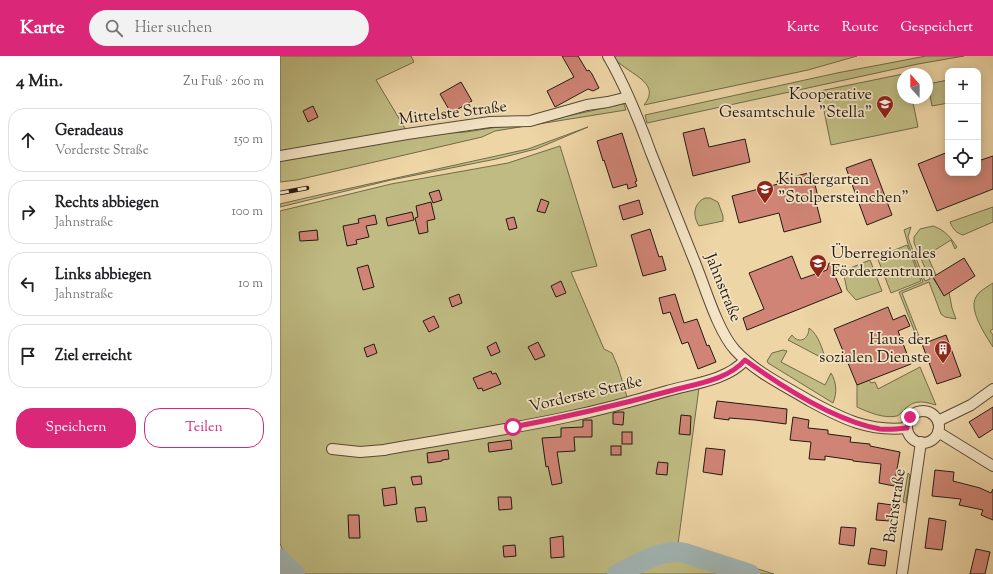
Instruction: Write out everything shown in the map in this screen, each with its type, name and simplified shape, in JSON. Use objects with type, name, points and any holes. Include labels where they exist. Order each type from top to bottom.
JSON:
[{"type":"street","name":"Jahnstraße","points":[[608,56],[628,96],[723,332],[733,347],[745,360],[792,390],[847,420],[880,429],[907,428]]},
{"type":"street","name":"Mittelste Straße","points":[[280,156],[414,133],[490,122],[530,121],[580,107],[608,102],[628,96]]},
{"type":"street","name":"Vorderste Straße","points":[[332,449],[360,452],[384,450],[567,417],[617,406],[716,378],[733,371],[745,360]]},
{"type":"street","points":[[938,420],[971,405],[993,390]]},
{"type":"street","points":[[919,411],[930,413],[938,420],[938,432],[936,436],[929,441],[916,441],[907,428],[910,417],[919,411]]},
{"type":"street","points":[[938,432],[993,466]]},
{"type":"street","name":"Bachstraße","points":[[902,574],[921,442]]},
{"type":"shaded area","points":[[280,56],[411,56],[414,62],[376,80],[406,130],[458,133],[498,127],[518,127],[622,104],[624,104],[626,110],[495,131],[482,137],[297,180],[280,182]]},
{"type":"shaded area","points":[[613,56],[857,56],[808,70],[644,105],[649,97],[649,90],[646,83],[618,62]]},
{"type":"shaded area","points":[[926,56],[964,56],[897,68],[647,123],[645,115],[837,73]]},
{"type":"shaded area","points":[[897,75],[897,104],[913,104],[918,127],[831,145],[820,91]]},
{"type":"shaded area","points":[[945,81],[945,104],[932,106],[933,83]]},
{"type":"shaded area","points":[[588,127],[536,149],[496,159],[391,180],[280,207],[280,204],[528,149]]},
{"type":"shaded area","points":[[560,146],[597,266],[571,272],[604,349],[612,353],[618,367],[630,407],[699,388],[678,544],[774,574],[280,574],[280,563],[283,564],[284,554],[280,543],[280,211],[391,184],[508,163]]},
{"type":"shaded area","points":[[705,198],[710,198],[718,202],[723,216],[723,221],[699,226],[695,218],[695,210],[698,203]]},
{"type":"shaded area","points":[[993,207],[993,222],[963,235],[958,233],[952,227],[950,222]]},
{"type":"shaded area","points":[[933,226],[947,234],[957,247],[955,249],[951,240],[927,255],[936,275],[933,278],[944,295],[949,292],[956,319],[945,317],[941,314],[929,282],[902,293],[922,344],[919,343],[899,292],[923,282],[904,230],[911,227],[908,237],[925,281],[930,279],[914,243],[914,237],[920,229]]},
{"type":"shaded area","points":[[907,245],[921,281],[891,293],[877,257]]},
{"type":"shaded area","points":[[870,260],[882,291],[856,300],[847,290],[843,271]]},
{"type":"shaded area","points":[[993,283],[993,329],[990,331],[993,335],[993,347],[976,316],[974,302],[976,297],[983,289]]},
{"type":"shaded area","points":[[809,328],[818,338],[826,360],[788,340],[792,335],[798,340],[805,338],[809,332]]},
{"type":"shaded area","points":[[783,350],[787,351],[781,362],[825,385],[831,373],[836,388],[833,403],[768,363],[767,361],[772,353]]},
{"type":"shaded area","points":[[920,367],[936,405],[924,402],[913,403],[897,416],[892,417],[876,414],[857,407],[857,385],[869,380],[871,383],[875,382],[878,389]]},
{"type":"shaded area","points":[[908,473],[910,475],[906,503],[903,502]]},
{"type":"building","points":[[562,56],[578,56],[587,71],[589,70],[592,74],[599,88],[593,91],[588,89],[555,107],[547,91],[574,77]]},
{"type":"building","points":[[461,82],[472,101],[451,113],[440,94]]},
{"type":"building","points":[[313,106],[318,117],[308,122],[303,111]]},
{"type":"building","points":[[704,128],[709,147],[745,139],[750,162],[693,176],[683,133]]},
{"type":"building","points":[[622,133],[637,181],[635,182],[637,186],[628,189],[627,184],[613,188],[597,141]]},
{"type":"building","points":[[945,153],[945,176],[981,176],[981,160],[993,156],[993,189],[937,211],[918,164]]},
{"type":"building","points":[[871,159],[892,215],[867,225],[846,168]]},
{"type":"building","points":[[812,172],[819,201],[816,202],[821,222],[784,232],[779,213],[739,223],[732,196],[778,184],[777,181]]},
{"type":"building","points":[[439,190],[442,200],[433,203],[429,193]]},
{"type":"building","points":[[541,199],[549,202],[545,213],[537,211]]},
{"type":"building","points":[[639,200],[643,214],[623,220],[619,206]]},
{"type":"building","points":[[431,202],[435,219],[427,221],[428,232],[419,234],[415,218],[418,217],[416,206]]},
{"type":"building","points":[[412,212],[414,220],[388,226],[386,218]]},
{"type":"building","points":[[375,215],[377,224],[366,226],[369,237],[356,240],[357,244],[347,246],[343,226],[359,223],[358,219]]},
{"type":"building","points":[[514,217],[517,228],[509,230],[506,219]]},
{"type":"building","points":[[650,229],[659,257],[662,256],[666,270],[643,276],[631,235]]},
{"type":"building","points":[[317,230],[318,240],[300,241],[299,232]]},
{"type":"building","points":[[792,256],[801,279],[827,270],[829,263],[839,267],[835,276],[842,292],[747,330],[743,318],[764,309],[749,273]]},
{"type":"building","points":[[964,258],[975,276],[944,296],[933,277]]},
{"type":"building","points":[[368,265],[374,287],[363,290],[357,268]]},
{"type":"building","points":[[561,281],[566,293],[556,297],[551,286]]},
{"type":"building","points":[[459,294],[462,303],[452,307],[449,298]]},
{"type":"building","points":[[675,294],[684,323],[697,319],[707,346],[709,345],[716,362],[698,369],[688,342],[682,344],[670,312],[663,314],[659,298]]},
{"type":"building","points":[[888,307],[893,320],[905,315],[910,326],[898,331],[911,364],[857,385],[834,329]]},
{"type":"building","points":[[434,316],[439,327],[429,332],[423,321]]},
{"type":"building","name":"Haus der sozialen Dienste","points":[[946,335],[961,376],[937,384],[922,344]]},
{"type":"building","points":[[496,342],[500,352],[491,356],[487,347]]},
{"type":"building","points":[[538,342],[545,356],[535,360],[528,347]]},
{"type":"building","points":[[374,344],[377,353],[367,357],[364,348]]},
{"type":"building","points":[[491,371],[492,374],[496,373],[501,384],[483,391],[482,388],[478,389],[473,378]]},
{"type":"building","points":[[717,401],[787,409],[786,424],[755,420],[729,418],[729,420],[714,418]]},
{"type":"building","points":[[993,407],[993,429],[979,438],[969,422]]},
{"type":"building","points":[[624,412],[623,425],[613,424],[613,413]]},
{"type":"building","points":[[681,415],[691,416],[690,435],[679,434]]},
{"type":"building","points":[[793,417],[809,420],[808,428],[828,430],[828,434],[851,437],[850,442],[870,444],[870,446],[900,452],[894,486],[879,483],[881,464],[825,456],[825,460],[809,459],[811,442],[790,440]]},
{"type":"building","points":[[583,420],[592,420],[592,437],[574,437],[575,451],[557,452],[562,483],[552,485],[548,466],[546,467],[542,438],[561,437],[561,428],[583,427]]},
{"type":"building","points":[[622,432],[632,432],[632,444],[622,444]]},
{"type":"building","points":[[511,440],[512,449],[489,452],[488,443]]},
{"type":"building","points":[[611,446],[621,446],[621,455],[611,455]]},
{"type":"building","points":[[706,448],[725,450],[722,475],[703,472]]},
{"type":"building","points":[[448,450],[449,459],[428,463],[427,453]]},
{"type":"building","points":[[658,462],[668,463],[667,475],[656,474]]},
{"type":"building","points":[[935,470],[954,472],[953,481],[980,488],[991,493],[993,489],[993,520],[981,515],[983,510],[959,505],[961,499],[932,496]]},
{"type":"building","points":[[421,476],[422,484],[413,485],[411,477]]},
{"type":"building","points":[[395,487],[397,504],[384,506],[382,489]]},
{"type":"building","points":[[498,497],[511,497],[512,509],[499,510]]},
{"type":"building","points":[[878,503],[892,505],[890,521],[876,520]]},
{"type":"building","points":[[425,507],[427,521],[417,522],[415,508]]},
{"type":"building","points":[[348,515],[359,515],[360,538],[349,538]]},
{"type":"building","points":[[929,518],[946,521],[942,550],[925,548]]},
{"type":"building","points":[[841,527],[856,528],[854,546],[839,544]]},
{"type":"building","points":[[563,536],[564,557],[551,558],[550,538]]},
{"type":"building","points":[[515,545],[516,556],[504,557],[503,546]]},
{"type":"building","points":[[871,548],[887,551],[885,566],[868,564]]},
{"type":"building","points":[[976,549],[990,552],[985,574],[970,574]]},
{"type":"waterway","points":[[617,574],[650,558],[676,552],[685,553],[750,574]]},
{"type":"waterway","points":[[280,559],[295,574]]},
{"type":"railway","points":[[280,193],[307,188]]},
{"type":"place","name":"Kooperative Gesamtschule \"Stella\"","points":[[885,119]]},
{"type":"place","name":"Kindergarten \"Stolpersteinchen\"","points":[[765,204]]},
{"type":"place","name":"Überregionales Förderzentrum","points":[[818,278]]},
{"type":"place","name":"Haus der sozialen Dienste","points":[[943,364]]},
{"type":"route","points":[[513,427],[617,406],[716,378],[733,371],[745,360],[768,376],[847,420],[880,429],[895,429],[907,428],[910,417]]}]
